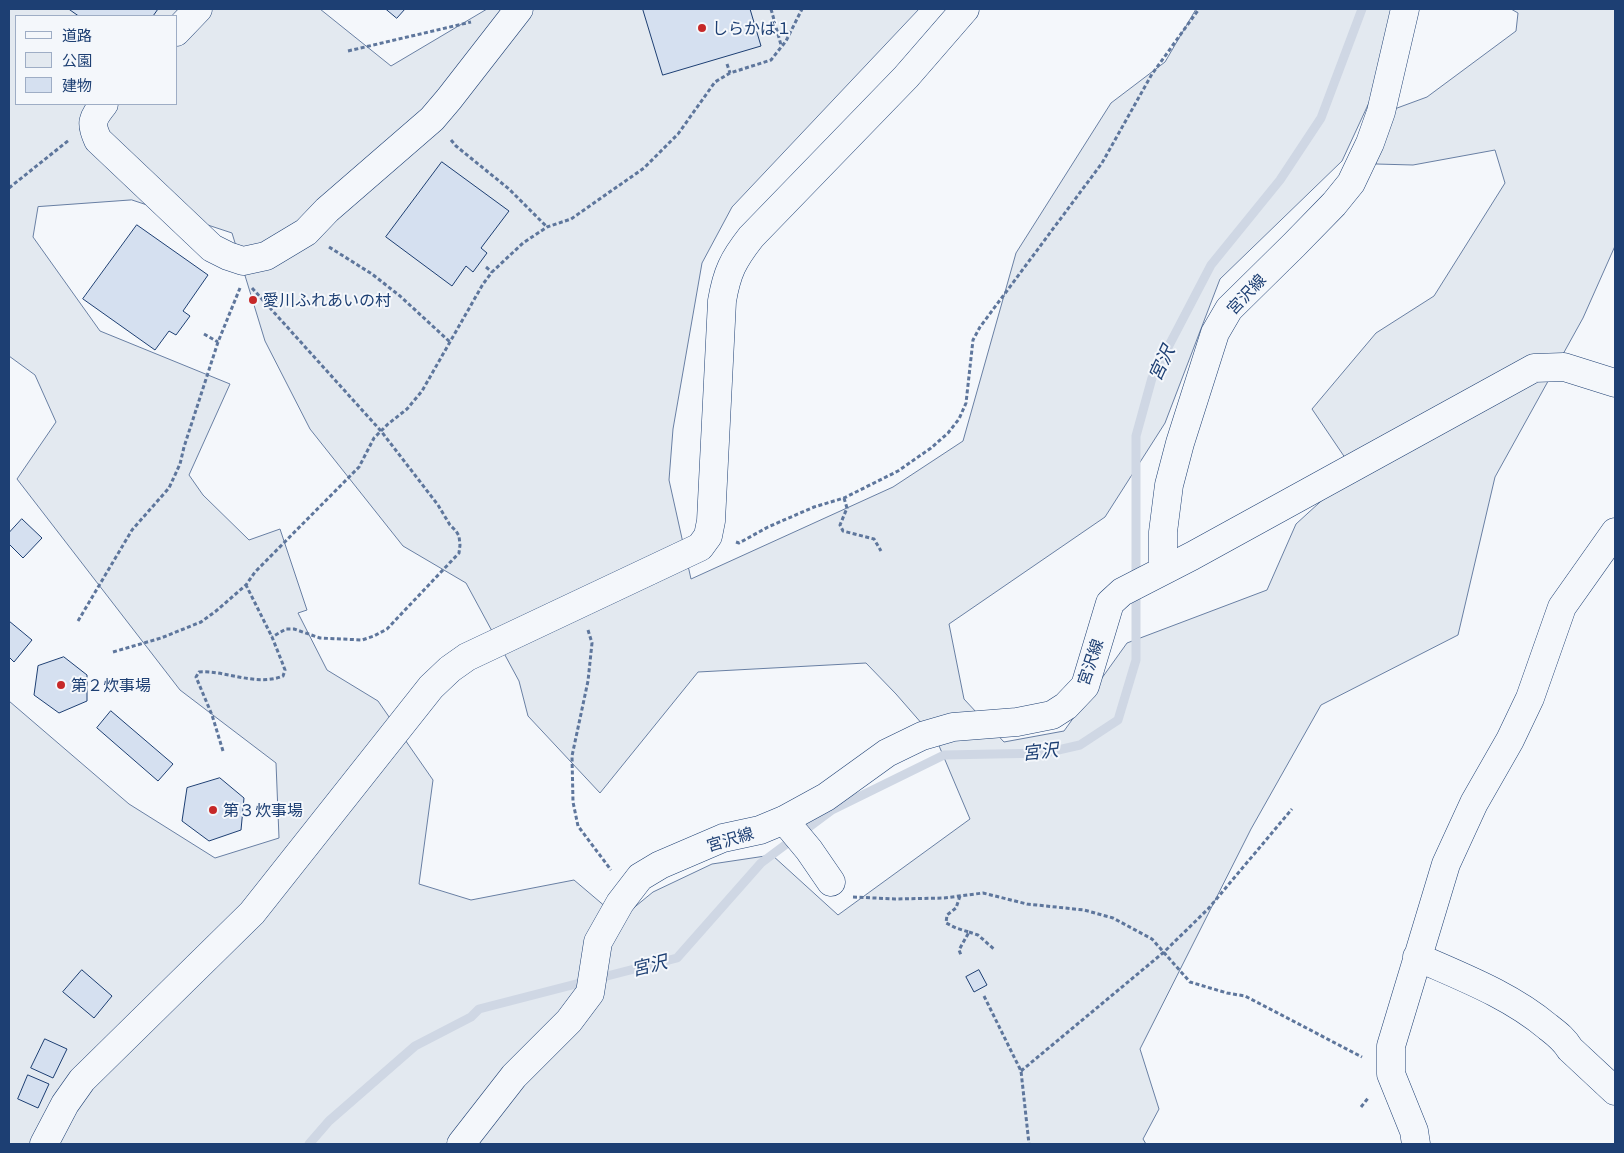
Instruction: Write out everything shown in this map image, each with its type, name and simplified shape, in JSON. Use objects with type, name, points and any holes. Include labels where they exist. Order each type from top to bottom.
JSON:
[{"type":"street","points":[[178,30],[198,9]]},
{"type":"street","points":[[44,1144],[65,1104],[82,1080],[252,913],[431,687],[450,669],[468,658],[700,547],[708,536],[711,521],[722,301],[726,281],[736,256],[751,236],[906,77],[965,9]]},
{"type":"street","name":"宮沢線","points":[[461,1144],[514,1076],[569,1020],[590,993],[598,942],[620,903],[640,877],[669,861],[723,838],[760,830],[784,820],[826,797],[887,753],[922,736],[953,727],[1017,722],[1052,715],[1066,706],[1085,686],[1110,603],[1122,592],[1163,570],[1163,532],[1169,485],[1180,442],[1215,333],[1229,309],[1314,225],[1351,183],[1370,143],[1381,112],[1404,9]]},
{"type":"street","points":[[98,116],[98,140],[212,248],[228,256],[244,270],[306,232],[327,210],[432,119],[515,13]]},
{"type":"street","points":[[1163,570],[1192,556],[1534,368],[1564,367],[1615,383]]},
{"type":"street","points":[[1416,1144],[1414,1131],[1391,1074],[1391,1046],[1446,864],[1474,803],[1510,740],[1530,698],[1562,607],[1615,532]]},
{"type":"street","points":[[784,820],[809,850],[830,882]]},
{"type":"street","points":[[1417,957],[1492,991],[1533,1014],[1565,1041],[1615,1091]]},
{"type":"path","points":[[771,9],[781,46]]},
{"type":"path","points":[[113,652],[161,638],[201,622],[246,585],[255,572],[359,467],[374,438],[407,409],[422,391],[483,284],[492,272],[523,243],[547,227],[571,218],[644,168],[678,134],[715,82],[730,73],[771,60],[786,41],[802,9]]},
{"type":"path","points":[[708,536],[739,543],[768,526],[814,507],[844,498],[898,472],[948,433],[959,419],[966,403],[973,340],[980,327],[1102,162],[1152,74],[1199,9]]},
{"type":"path","points":[[348,51],[515,13]]},
{"type":"path","points":[[727,64],[730,73]]},
{"type":"path","points":[[9,188],[98,116]]},
{"type":"path","points":[[432,119],[456,146],[509,189],[547,227]]},
{"type":"path","points":[[306,232],[372,274],[400,296],[450,342]]},
{"type":"path","points":[[486,267],[492,272]]},
{"type":"path","points":[[78,621],[132,530],[169,488],[180,464],[218,342],[244,270],[381,431],[438,505],[450,525],[456,531],[460,545],[459,553],[387,628],[374,636],[362,640],[344,640],[320,638],[286,629],[272,637]]},
{"type":"path","points":[[204,334],[218,342]]},
{"type":"path","points":[[844,498],[847,508],[840,525],[843,531],[874,539],[880,551]]},
{"type":"path","points":[[223,752],[212,715],[196,677],[199,672],[263,680],[277,679],[283,676],[285,670],[272,637],[246,585]]},
{"type":"path","points":[[576,606],[587,625],[592,643],[588,681],[572,756],[573,802],[578,826],[616,876],[633,887]]},
{"type":"path","points":[[1021,1071],[1164,952],[1208,909],[1292,809]]},
{"type":"path","points":[[830,882],[848,896],[894,899],[944,898],[983,893],[1027,904],[1084,910],[1113,918],[1152,939],[1190,982],[1227,993],[1245,996],[1376,1064],[1391,1068]]},
{"type":"path","points":[[960,896],[956,908],[947,915],[946,923],[978,935],[995,950]]},
{"type":"path","points":[[961,954],[959,950],[969,932]]},
{"type":"path","points":[[984,996],[1021,1071],[1029,1144]]},
{"type":"green space","points":[[9,9],[320,9],[391,66],[487,9],[919,9],[732,207],[702,263],[673,429],[669,480],[691,579],[893,487],[963,441],[1016,253],[1111,103],[1165,62],[1196,9],[1395,9],[1373,94],[1342,161],[1220,279],[1165,423],[1105,517],[949,624],[964,699],[1004,742],[1064,731],[1127,643],[1267,590],[1296,524],[1354,471],[1312,409],[1376,333],[1434,296],[1505,183],[1495,150],[1413,165],[1376,164],[1370,143],[1389,111],[1427,97],[1516,31],[1518,13],[1511,9],[1615,9],[1615,246],[1583,318],[1495,477],[1458,635],[1321,705],[1251,829],[1140,1049],[1159,1109],[1143,1139],[1146,1144],[9,1144],[9,701],[129,804],[215,858],[279,838],[276,763],[180,690],[17,479],[56,422],[35,375],[9,356]],"holes":[[[132,200],[232,233],[265,341],[310,429],[403,546],[466,583],[519,681],[528,716],[600,793],[698,672],[866,663],[937,741],[970,819],[838,915],[772,855],[712,864],[653,892],[620,919],[574,880],[471,900],[419,884],[433,780],[378,701],[327,670],[298,613],[307,610],[280,529],[249,540],[203,495],[189,475],[230,384],[100,331],[33,237],[38,207]]]},
{"type":"building","points":[[69,9],[158,9],[154,15],[78,15]]},
{"type":"building","points":[[386,9],[405,9],[397,18]]},
{"type":"building","name":"しらかば１","points":[[643,9],[750,9],[761,46],[663,75]]},
{"type":"building","points":[[442,162],[509,211],[481,248],[487,253],[473,272],[466,266],[452,286],[386,237]]},
{"type":"building","points":[[137,225],[208,275],[183,311],[190,316],[176,335],[169,331],[155,350],[83,299]]},
{"type":"building","points":[[22,519],[42,538],[23,558],[9,544],[9,533]]},
{"type":"building","points":[[9,621],[32,640],[14,662],[9,657]]},
{"type":"building","name":"第２炊事場","points":[[64,657],[87,675],[87,701],[59,713],[34,695],[38,666]]},
{"type":"building","points":[[111,711],[173,764],[158,781],[97,728]]},
{"type":"building","name":"第３炊事場","points":[[220,778],[244,798],[241,830],[209,841],[182,821],[187,788]]},
{"type":"building","points":[[82,970],[112,996],[94,1018],[63,992]]},
{"type":"building","points":[[979,970],[987,985],[974,992],[966,977]]},
{"type":"building","points":[[45,1039],[67,1049],[53,1078],[31,1068]]},
{"type":"building","points":[[28,1075],[49,1084],[38,1108],[18,1099]]},
{"type":"waterway","name":"宮沢","points":[[309,1144],[329,1121],[415,1046],[471,1017],[479,1009],[677,958],[761,863],[832,810],[944,755],[1045,753],[1080,745],[1118,720],[1136,660],[1136,436],[1152,378],[1211,265],[1280,180],[1321,118],[1362,9]]},
{"type":"place","name":"しらかば１","points":[[702,28]]},
{"type":"place","name":"愛川ふれあいの村","points":[[253,300]]},
{"type":"place","name":"第２炊事場","points":[[61,685]]},
{"type":"place","name":"第３炊事場","points":[[213,810]]}]
